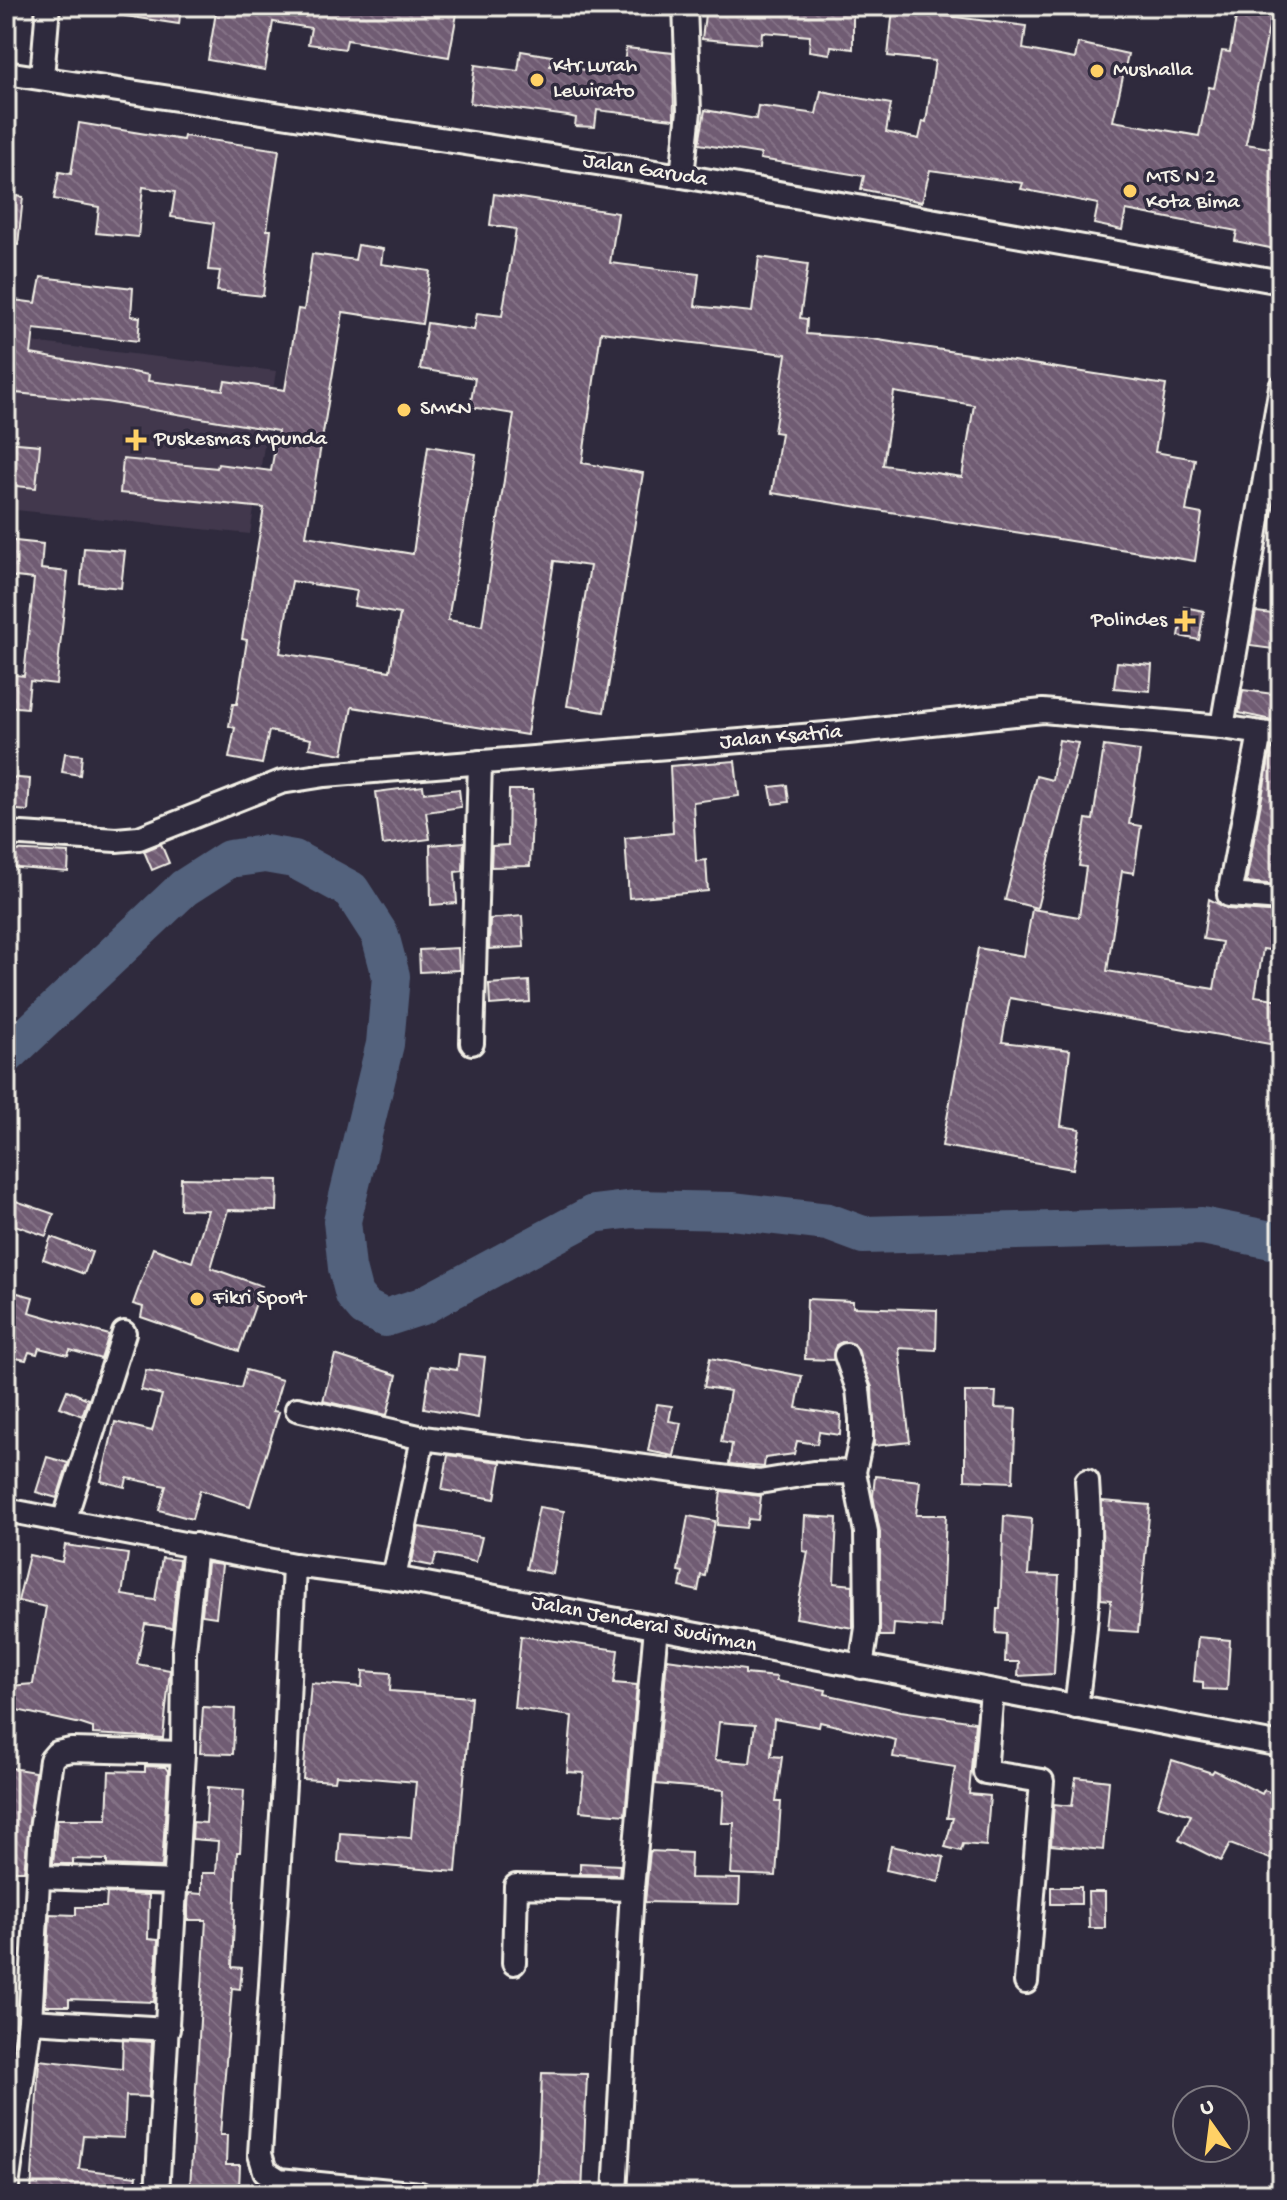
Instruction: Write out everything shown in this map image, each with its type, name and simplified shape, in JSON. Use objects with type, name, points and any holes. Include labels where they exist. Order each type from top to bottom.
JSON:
[{"type":"street","points":[[42,77],[48,6]]},
{"type":"street","points":[[682,176],[689,111],[685,6]]},
{"type":"street","name":"Jalan Garuda","points":[[6,73],[682,176],[1281,282]]},
{"type":"street","points":[[1222,727],[1276,439],[1281,387]]},
{"type":"street","name":"Jalan Ksatria","points":[[6,833],[116,840],[139,838],[281,782],[480,762],[839,733],[1043,711],[1271,734]]},
{"type":"street","points":[[1271,734],[1229,895],[1281,899]]},
{"type":"street","points":[[472,1043],[480,762]]},
{"type":"street","points":[[64,1521],[124,1333]]},
{"type":"street","points":[[846,1355],[858,1389],[861,1419],[861,1439],[854,1472],[866,1532],[867,1628],[861,1667]]},
{"type":"street","points":[[297,1409],[423,1438],[759,1482],[813,1473],[854,1472]]},
{"type":"street","points":[[394,1578],[423,1438]]},
{"type":"street","points":[[1076,1707],[1089,1588],[1091,1534],[1087,1481]]},
{"type":"street","name":"Jalan Jenderal Sudirman","points":[[8,1511],[294,1565],[394,1578],[1281,1745]]},
{"type":"street","points":[[157,2194],[183,1753],[184,1651],[195,1545]]},
{"type":"street","points":[[294,1565],[285,1769],[260,2154],[265,2171],[279,2180],[420,2194]]},
{"type":"street","points":[[615,2194],[632,1889],[656,1627]]},
{"type":"street","points":[[992,1691],[985,1772],[1042,1781],[1026,1982]]},
{"type":"street","points":[[6,2194],[30,2021],[46,1784],[53,1755],[85,1750],[183,1753]]},
{"type":"street","points":[[39,1877],[176,1882]]},
{"type":"street","points":[[514,1963],[516,1886],[632,1889]]},
{"type":"street","points":[[30,2021],[168,2029]]},
{"type":"shaded area","name":"Puskesmas Mpunda","points":[[6,339],[276,371],[250,534],[6,509]]},
{"type":"building","points":[[126,6],[181,6],[179,24],[125,16]]},
{"type":"building","points":[[217,6],[458,8],[449,57],[347,40],[345,49],[308,44],[311,28],[273,22],[265,70],[208,60]]},
{"type":"building","points":[[706,6],[853,6],[853,49],[831,46],[830,54],[809,51],[810,36],[762,32],[761,44],[702,39]]},
{"type":"building","points":[[1238,6],[1273,6],[1246,144],[1281,150],[1281,219],[1275,249],[1235,241],[1237,231],[1126,210],[1122,230],[1094,224],[1098,204],[1021,189],[1023,183],[930,170],[922,202],[861,189],[864,176],[760,159],[761,154],[699,144],[705,110],[756,119],[758,106],[816,114],[821,91],[891,104],[886,132],[919,139],[923,121],[926,122],[935,61],[888,56],[893,9],[1026,26],[1023,49],[1075,59],[1078,43],[1128,54],[1113,121],[1199,136],[1209,87],[1214,88],[1222,51],[1230,52]]},
{"type":"building","points":[[626,48],[673,53],[674,119],[597,110],[595,127],[575,126],[576,118],[568,116],[470,103],[475,65],[518,71],[521,51],[552,56],[550,66],[623,74]]},
{"type":"building","points":[[79,123],[183,140],[184,136],[279,150],[267,230],[271,230],[263,296],[217,291],[220,271],[208,270],[214,223],[171,217],[175,192],[143,187],[138,237],[96,233],[99,207],[54,199],[59,172],[71,174]]},
{"type":"building","points":[[494,194],[618,213],[610,263],[699,274],[695,306],[752,312],[759,257],[808,264],[800,318],[807,319],[806,334],[872,339],[1166,385],[1155,452],[1195,459],[1186,511],[1202,514],[1195,561],[772,493],[781,433],[774,432],[786,354],[601,332],[582,463],[643,473],[604,712],[567,706],[590,566],[554,561],[527,735],[352,707],[343,754],[309,748],[311,739],[269,731],[262,764],[229,758],[235,728],[229,726],[233,704],[237,704],[247,640],[242,639],[264,508],[120,493],[123,459],[217,468],[218,464],[271,471],[278,431],[106,402],[6,392],[10,326],[6,326],[6,299],[36,303],[41,277],[133,288],[131,316],[140,317],[138,341],[34,329],[31,354],[149,375],[148,381],[223,390],[225,381],[285,390],[298,309],[304,310],[312,254],[355,260],[358,245],[383,249],[381,264],[430,271],[422,324],[343,312],[306,536],[413,554],[428,446],[476,454],[448,620],[482,626],[514,414],[470,407],[475,378],[420,369],[427,323],[474,330],[477,313],[502,316],[516,229],[490,225]],"holes":[[[894,392],[974,405],[962,477],[883,465]],[[292,581],[357,591],[354,606],[400,614],[390,671],[280,653]]]},
{"type":"building","points":[[6,195],[23,197],[18,245],[6,244]]},
{"type":"building","points":[[6,442],[40,445],[36,488],[6,485]]},
{"type":"building","points":[[6,540],[43,544],[41,569],[68,572],[56,684],[30,681],[27,708],[6,706],[6,674],[24,676],[34,579],[6,576]]},
{"type":"building","points":[[84,548],[125,551],[121,588],[81,584]]},
{"type":"building","points":[[1184,607],[1204,611],[1199,640],[1179,636]]},
{"type":"building","points":[[1256,612],[1281,615],[1281,650],[1250,646]]},
{"type":"building","points":[[1117,662],[1152,665],[1150,691],[1114,688]]},
{"type":"building","points":[[1243,690],[1281,695],[1281,722],[1239,713]]},
{"type":"building","points":[[1059,740],[1078,743],[1037,908],[1005,900],[1036,776],[1052,780]]},
{"type":"building","points":[[1104,746],[1140,751],[1129,824],[1141,826],[1134,873],[1122,871],[1107,971],[1214,989],[1222,942],[1203,939],[1209,899],[1228,909],[1281,913],[1281,952],[1263,949],[1255,996],[1281,1000],[1281,1046],[1010,998],[1002,1042],[1070,1050],[1061,1126],[1080,1129],[1073,1169],[942,1146],[978,948],[1024,956],[1032,909],[1079,917],[1086,867],[1079,866],[1086,819],[1093,820]]},
{"type":"building","points":[[1271,749],[1281,750],[1278,885],[1246,882]]},
{"type":"building","points":[[65,753],[82,755],[80,775],[62,772]]},
{"type":"building","points":[[735,761],[739,796],[693,802],[696,861],[706,860],[708,891],[629,898],[625,838],[673,833],[670,766]]},
{"type":"building","points":[[6,777],[30,779],[28,811],[6,809]]},
{"type":"building","points":[[787,785],[789,802],[773,804],[770,787]]},
{"type":"building","points":[[423,786],[424,793],[459,789],[461,807],[426,812],[430,839],[383,845],[376,792]]},
{"type":"building","points":[[509,790],[533,790],[530,866],[491,867],[492,846],[508,845]]},
{"type":"building","points":[[464,842],[463,871],[455,872],[457,903],[431,905],[430,845]]},
{"type":"building","points":[[161,844],[169,863],[152,870],[144,851]]},
{"type":"building","points":[[6,850],[69,853],[68,872],[6,867]]},
{"type":"building","points":[[522,916],[524,947],[489,949],[490,919]]},
{"type":"building","points":[[458,948],[459,970],[420,972],[419,950]]},
{"type":"building","points":[[529,981],[530,1002],[490,1005],[489,984]]},
{"type":"building","points":[[181,1178],[278,1180],[277,1211],[228,1210],[211,1268],[262,1286],[239,1351],[141,1317],[143,1307],[133,1304],[153,1248],[192,1262],[208,1210],[180,1209]]},
{"type":"building","points":[[13,1200],[54,1214],[46,1236],[6,1222]]},
{"type":"building","points":[[51,1237],[92,1252],[84,1274],[43,1259]]},
{"type":"building","points":[[6,1290],[33,1297],[29,1312],[109,1335],[101,1359],[70,1350],[68,1355],[39,1348],[37,1354],[29,1352],[26,1360],[11,1357],[12,1350],[6,1348]]},
{"type":"building","points":[[807,1299],[853,1301],[853,1307],[937,1310],[936,1350],[899,1348],[910,1442],[874,1446],[872,1387],[854,1344],[842,1342],[836,1345],[833,1360],[805,1359]]},
{"type":"building","points":[[459,1354],[485,1357],[478,1418],[424,1408],[430,1366],[457,1370]]},
{"type":"building","points":[[335,1355],[397,1375],[387,1415],[323,1401]]},
{"type":"building","points":[[710,1358],[802,1376],[796,1408],[841,1415],[840,1435],[819,1432],[817,1444],[797,1441],[794,1454],[765,1458],[764,1467],[729,1464],[732,1444],[721,1442],[730,1391],[704,1387]]},
{"type":"building","points":[[146,1370],[241,1388],[246,1370],[282,1380],[273,1411],[279,1412],[250,1506],[200,1490],[192,1519],[159,1510],[166,1486],[127,1478],[125,1487],[101,1481],[115,1422],[152,1431],[162,1395],[141,1390]]},
{"type":"building","points":[[67,1390],[88,1399],[82,1416],[60,1407]]},
{"type":"building","points":[[965,1392],[996,1392],[995,1408],[1016,1409],[1013,1482],[965,1480]]},
{"type":"building","points":[[657,1404],[672,1406],[669,1421],[681,1423],[674,1456],[648,1451]]},
{"type":"building","points":[[448,1455],[501,1462],[495,1499],[442,1490]]},
{"type":"building","points":[[47,1457],[68,1463],[57,1498],[36,1492]]},
{"type":"building","points":[[875,1476],[920,1481],[916,1515],[946,1515],[941,1628],[894,1624],[893,1636],[880,1636],[880,1532],[873,1496]]},
{"type":"building","points":[[721,1491],[761,1496],[758,1520],[748,1519],[746,1528],[717,1525]]},
{"type":"building","points":[[1102,1501],[1150,1505],[1138,1632],[1108,1630],[1111,1600],[1101,1599]]},
{"type":"building","points":[[539,1507],[564,1511],[553,1574],[526,1569]]},
{"type":"building","points":[[688,1516],[715,1521],[705,1576],[701,1575],[698,1591],[680,1587],[683,1572],[678,1571]]},
{"type":"building","points":[[805,1516],[837,1518],[834,1583],[853,1585],[853,1628],[796,1618],[808,1552],[803,1551]]},
{"type":"building","points":[[1004,1516],[1032,1519],[1028,1575],[1059,1576],[1054,1674],[1018,1676],[1019,1662],[1005,1662],[1006,1634],[996,1633]]},
{"type":"building","points":[[419,1527],[482,1537],[476,1562],[436,1554],[433,1566],[412,1562]]},
{"type":"building","points":[[65,1545],[128,1554],[122,1595],[155,1600],[162,1558],[179,1560],[172,1628],[145,1624],[137,1664],[170,1670],[163,1738],[93,1734],[93,1728],[81,1724],[12,1709],[10,1686],[33,1684],[46,1607],[18,1601],[29,1555],[62,1562]]},
{"type":"building","points":[[207,1563],[222,1565],[216,1617],[202,1615]]},
{"type":"building","points":[[521,1636],[618,1650],[614,1683],[637,1685],[625,1815],[580,1811],[584,1773],[567,1772],[572,1716],[514,1708]]},
{"type":"building","points":[[1198,1637],[1230,1640],[1227,1690],[1203,1689],[1203,1682],[1194,1681]]},
{"type":"building","points":[[667,1659],[745,1670],[745,1674],[777,1677],[776,1681],[826,1690],[825,1694],[901,1711],[975,1722],[969,1794],[990,1796],[986,1846],[963,1844],[961,1851],[945,1847],[953,1818],[947,1818],[955,1767],[893,1757],[896,1740],[820,1722],[819,1727],[774,1719],[771,1756],[782,1757],[776,1802],[781,1802],[776,1876],[731,1874],[734,1823],[722,1823],[724,1790],[656,1784]],"holes":[[[719,1722],[755,1725],[750,1763],[715,1760]]]},
{"type":"building","points":[[363,1671],[391,1673],[390,1691],[471,1697],[456,1872],[338,1862],[340,1833],[411,1838],[416,1782],[336,1775],[335,1781],[303,1779],[311,1683],[362,1687]]},
{"type":"building","points":[[203,1707],[235,1709],[233,1754],[200,1753]]},
{"type":"building","points":[[1172,1760],[1212,1773],[1214,1770],[1262,1794],[1264,1790],[1281,1796],[1281,1863],[1230,1844],[1221,1861],[1179,1840],[1191,1815],[1158,1805]]},
{"type":"building","points":[[145,1766],[165,1767],[168,1771],[162,1867],[107,1865],[107,1860],[73,1859],[73,1864],[53,1864],[57,1819],[107,1819],[109,1771],[145,1772]]},
{"type":"building","points":[[11,1768],[35,1772],[24,1871],[6,1871],[6,1797]]},
{"type":"building","points":[[1076,1777],[1109,1781],[1103,1850],[1051,1845],[1054,1804],[1072,1806]]},
{"type":"building","points":[[208,1787],[244,1790],[240,1852],[237,1852],[232,1967],[242,1968],[240,1989],[232,1988],[220,2135],[227,2135],[226,2165],[240,2165],[239,2189],[190,2188],[206,1920],[188,1920],[188,1906],[189,1893],[202,1894],[202,1873],[216,1873],[218,1841],[192,1839],[193,1822],[206,1823]]},
{"type":"building","points":[[891,1846],[944,1857],[939,1882],[886,1870]]},
{"type":"building","points":[[650,1851],[691,1853],[690,1878],[740,1879],[739,1904],[645,1902]]},
{"type":"building","points":[[580,1863],[620,1865],[619,1875],[580,1874]]},
{"type":"building","points":[[1051,1887],[1081,1887],[1081,1904],[1051,1904]]},
{"type":"building","points":[[1088,1892],[1105,1892],[1105,1928],[1089,1928]]},
{"type":"building","points":[[107,1893],[149,1895],[148,1939],[158,1940],[154,2002],[69,1999],[69,2006],[45,2006],[50,1914],[76,1915],[76,1907],[106,1907]]},
{"type":"building","points":[[123,2040],[152,2042],[149,2097],[126,2096],[124,2138],[83,2136],[79,2169],[137,2176],[134,2194],[31,2194],[39,2060],[122,2069]]},
{"type":"building","points":[[542,2073],[587,2074],[582,2194],[537,2194]]},
{"type":"waterway","points":[[6,1056],[184,888],[229,859],[265,854],[294,859],[351,890],[380,935],[391,976],[385,1044],[342,1221],[347,1268],[354,1295],[365,1308],[385,1318],[422,1306],[593,1214],[634,1209],[732,1211],[828,1222],[863,1235],[1202,1226],[1281,1242]]},
{"type":"place","name":"Mushalla","points":[[1097,71]]},
{"type":"place","name":"Ktr Lurah Lewirato","points":[[537,80]]},
{"type":"place","name":"MTS N 2 Kota Bima","points":[[1130,191]]},
{"type":"place","name":"SMKN","points":[[404,410]]},
{"type":"place","name":"Puskesmas Mpunda","points":[[136,440]]},
{"type":"place","name":"Polindes","points":[[1185,621]]},
{"type":"place","name":"Fikri Sport","points":[[197,1299]]}]
